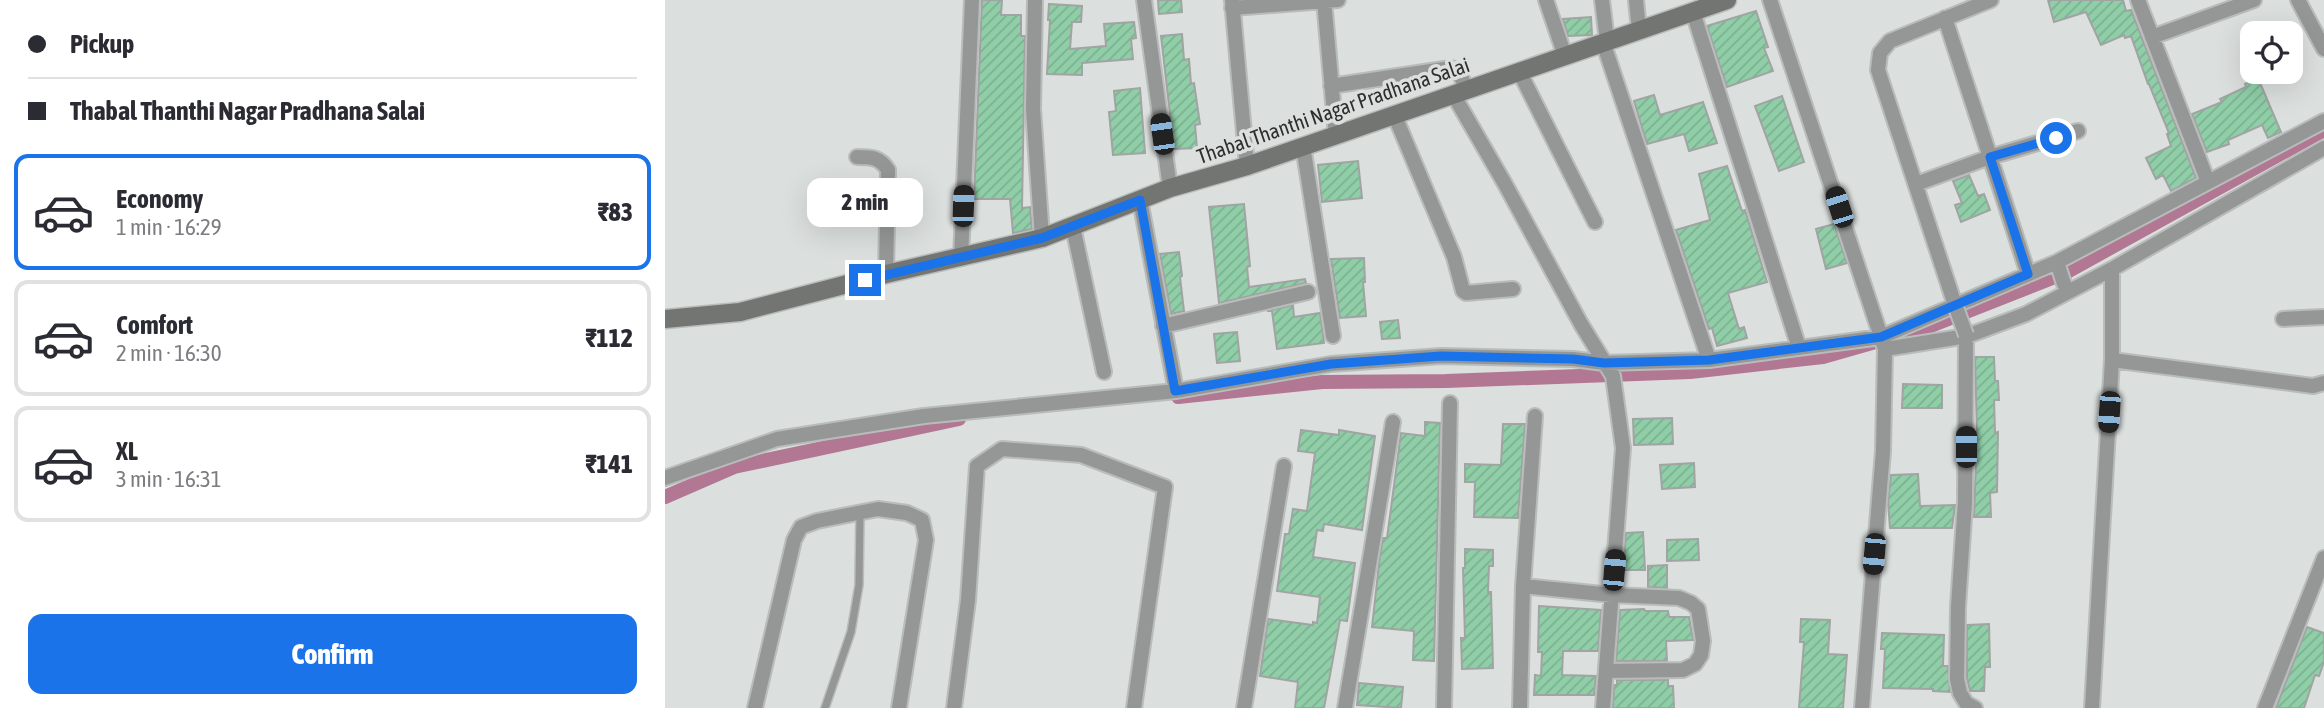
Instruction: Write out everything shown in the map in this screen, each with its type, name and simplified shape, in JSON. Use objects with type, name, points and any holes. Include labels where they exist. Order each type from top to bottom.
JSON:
[{"type":"main road","name":"Thabal Thanthi Nagar Pradhana Salai","points":[[665,319],[740,312],[1042,238],[1170,188],[1336,136],[1727,0]]},
{"type":"street","points":[[961,258],[972,0]]},
{"type":"street","points":[[1035,0],[1033,109],[1042,238]]},
{"type":"street","points":[[1144,0],[1170,188]]},
{"type":"street","points":[[1247,166],[1232,4],[1329,0],[1331,86],[1336,136]]},
{"type":"street","points":[[1546,0],[1565,56]]},
{"type":"street","points":[[1602,0],[1605,42],[1709,360]]},
{"type":"street","points":[[1636,0],[1639,30]]},
{"type":"street","points":[[1770,0],[1883,343],[1883,451],[1862,708]]},
{"type":"street","points":[[1975,708],[1966,704],[1957,680],[1958,607],[1965,502],[1967,336],[1878,70],[1880,53],[1890,41],[1991,0]]},
{"type":"street","points":[[2138,0],[2208,182]]},
{"type":"street","points":[[2152,37],[2254,0]]},
{"type":"street","points":[[2298,0],[2324,49]]},
{"type":"street","points":[[1693,12],[1799,348]]},
{"type":"street","points":[[1945,18],[2028,274]]},
{"type":"street","points":[[1331,86],[1451,68],[1459,71],[1460,92],[1581,324],[1607,368],[1623,448],[1603,708]]},
{"type":"street","points":[[1520,71],[1595,222]]},
{"type":"street","points":[[1394,114],[1450,247],[1463,291],[1466,293],[1513,289]]},
{"type":"street","points":[[1883,343],[2028,274],[2058,265],[2324,121]]},
{"type":"street","points":[[1916,184],[1990,157],[2078,131]]},
{"type":"street","points":[[1303,146],[1333,336]]},
{"type":"street","points":[[665,478],[777,439],[924,416],[1175,391],[1331,364],[1441,356],[1573,359],[1607,368],[1709,360],[1799,348],[1967,336],[2026,314],[2112,270],[2324,148]]},
{"type":"street","points":[[857,157],[875,158],[888,170],[887,274]]},
{"type":"street","points":[[1140,200],[1175,391]]},
{"type":"street","points":[[1073,227],[1104,372]]},
{"type":"street","points":[[2058,265],[2064,284]]},
{"type":"street","points":[[2092,708],[2112,360],[2112,270]]},
{"type":"street","points":[[1163,326],[1308,292]]},
{"type":"street","points":[[2283,319],[2324,317]]},
{"type":"street","points":[[2112,360],[2313,386],[2324,383]]},
{"type":"street","points":[[1444,708],[1450,404]]},
{"type":"street","points":[[1521,708],[1523,586],[1535,416]]},
{"type":"street","points":[[1345,708],[1392,422]]},
{"type":"street","points":[[954,708],[968,600],[977,466],[1002,449],[1081,455],[1165,487],[1134,708]]},
{"type":"street","points":[[1244,708],[1284,466]]},
{"type":"street","points":[[755,708],[794,540],[801,527],[817,521],[877,509],[907,513],[922,520],[926,540],[899,708]]},
{"type":"street","points":[[2265,708],[2324,558]]},
{"type":"street","points":[[1523,586],[1612,595],[1679,598],[1698,609],[1703,641],[1701,655],[1695,664],[1683,670],[1606,671]]},
{"type":"lane","points":[[825,708],[851,632],[859,585],[860,512]]},
{"type":"building","points":[[982,0],[1002,0],[1001,15],[1021,15],[1021,36],[1025,36],[1022,208],[1030,207],[1032,229],[1013,233],[1010,199],[974,199]]},
{"type":"building","points":[[1158,0],[1181,0],[1182,12],[1159,14]]},
{"type":"building","points":[[2048,0],[2123,0],[2126,11],[2131,10],[2196,178],[2171,191],[2163,175],[2156,179],[2146,158],[2171,146],[2167,134],[2169,133],[2131,36],[2125,38],[2124,35],[2101,45],[2086,12],[2054,22]]},
{"type":"building","points":[[1049,4],[1082,6],[1081,22],[1072,22],[1070,49],[1106,46],[1104,24],[1134,22],[1136,38],[1131,39],[1133,59],[1082,63],[1082,75],[1047,74]]},
{"type":"building","points":[[1756,11],[1768,47],[1764,48],[1773,71],[1727,87],[1707,26]]},
{"type":"building","points":[[1591,17],[1592,35],[1568,36],[1563,19]]},
{"type":"building","points":[[1182,34],[1184,60],[1189,59],[1191,84],[1194,83],[1200,124],[1195,125],[1197,148],[1174,149],[1161,36]]},
{"type":"building","points":[[2245,84],[2261,84],[2281,132],[2268,138],[2262,125],[2228,140],[2229,144],[2207,152],[2192,114],[2222,102],[2220,99],[2246,87]]},
{"type":"building","points":[[1140,88],[1145,153],[1113,155],[1109,112],[1116,111],[1114,91]]},
{"type":"building","points":[[1654,95],[1660,115],[1703,102],[1717,143],[1689,151],[1684,134],[1647,144],[1634,101]]},
{"type":"building","points":[[1782,96],[1804,162],[1779,171],[1755,106]]},
{"type":"building","points":[[1358,161],[1362,198],[1322,202],[1318,165]]},
{"type":"building","points":[[1727,166],[1742,211],[1745,210],[1767,282],[1728,293],[1739,329],[1744,327],[1747,338],[1717,346],[1676,230],[1710,220],[1699,174]]},
{"type":"building","points":[[1969,175],[1978,196],[1984,194],[1990,210],[1961,222],[1955,205],[1962,203],[1953,181]]},
{"type":"building","points":[[1244,204],[1250,266],[1247,267],[1249,287],[1305,279],[1306,283],[1219,303],[1209,207]]},
{"type":"building","points":[[1834,224],[1847,263],[1826,269],[1816,229]]},
{"type":"building","points":[[1179,252],[1184,311],[1171,314],[1160,254]]},
{"type":"building","points":[[1364,258],[1366,316],[1340,318],[1331,259]]},
{"type":"building","points":[[1293,305],[1294,317],[1320,313],[1324,343],[1277,349],[1272,311],[1267,311]]},
{"type":"building","points":[[1398,320],[1400,338],[1382,339],[1380,322]]},
{"type":"building","points":[[1237,332],[1240,361],[1217,363],[1214,334]]},
{"type":"building","points":[[1975,357],[1994,357],[1995,381],[1998,381],[1999,400],[1994,400],[1995,433],[1998,432],[1997,492],[1990,493],[1991,517],[1974,517],[1977,433]]},
{"type":"building","points":[[1903,384],[1942,385],[1942,408],[1902,408]]},
{"type":"building","points":[[1672,418],[1673,444],[1634,445],[1633,419]]},
{"type":"building","points":[[1425,422],[1440,423],[1434,661],[1413,660],[1414,631],[1372,627],[1380,555],[1383,538],[1387,538],[1401,433],[1425,436]]},
{"type":"building","points":[[1503,424],[1525,424],[1518,518],[1474,517],[1475,482],[1465,482],[1465,464],[1501,465]]},
{"type":"building","points":[[1301,430],[1339,435],[1339,430],[1375,436],[1362,530],[1324,524],[1323,531],[1317,530],[1313,557],[1355,563],[1347,621],[1340,620],[1324,708],[1295,708],[1298,682],[1260,676],[1268,619],[1313,625],[1313,622],[1317,623],[1320,597],[1277,591],[1285,534],[1289,534],[1293,509],[1307,511],[1315,453],[1298,451]]},
{"type":"building","points":[[1694,463],[1695,487],[1662,489],[1660,465]]},
{"type":"building","points":[[1918,474],[1920,506],[1955,505],[1952,528],[1890,528],[1888,502],[1891,475]]},
{"type":"building","points":[[1643,532],[1645,570],[1623,570],[1626,533]]},
{"type":"building","points":[[1698,539],[1699,560],[1667,561],[1667,540]]},
{"type":"building","points":[[1465,549],[1493,550],[1488,592],[1491,592],[1493,668],[1462,669],[1461,638],[1465,638]]},
{"type":"building","points":[[1667,565],[1667,588],[1648,587],[1648,566]]},
{"type":"building","points":[[1539,606],[1601,610],[1598,651],[1563,651],[1562,675],[1596,676],[1594,695],[1534,695],[1535,675],[1541,676],[1542,652],[1538,652]]},
{"type":"building","points":[[1620,610],[1668,611],[1669,617],[1689,617],[1693,640],[1666,641],[1667,661],[1616,661]]},
{"type":"building","points":[[1801,619],[1830,620],[1828,654],[1847,655],[1843,708],[1799,708],[1804,642],[1800,642]]},
{"type":"building","points":[[1989,624],[1990,667],[1985,667],[1984,691],[1970,691],[1967,678],[1967,625]]},
{"type":"building","points":[[2307,627],[2324,633],[2324,662],[2319,676],[2315,675],[2304,708],[2276,708]]},
{"type":"building","points":[[1882,633],[1944,635],[1943,666],[1948,666],[1950,692],[1883,688],[1885,649],[1881,649]]},
{"type":"building","points":[[1617,680],[1668,680],[1668,686],[1673,686],[1674,708],[1613,708],[1614,685],[1617,685]]},
{"type":"building","points":[[1359,683],[1403,687],[1401,708],[1357,705]]},
{"type":"waterway","points":[[1178,397],[1322,382],[1446,381],[1690,372],[1823,357],[1928,327],[2065,273],[2324,130]]},
{"type":"waterway","points":[[665,497],[734,467],[959,419]]},
{"type":"route","points":[[865,280],[1042,238],[1140,200],[1175,391],[1331,364],[1441,356],[1573,359],[1604,363],[1709,360],[1881,337],[2028,274],[1990,157],[2056,138]]}]
